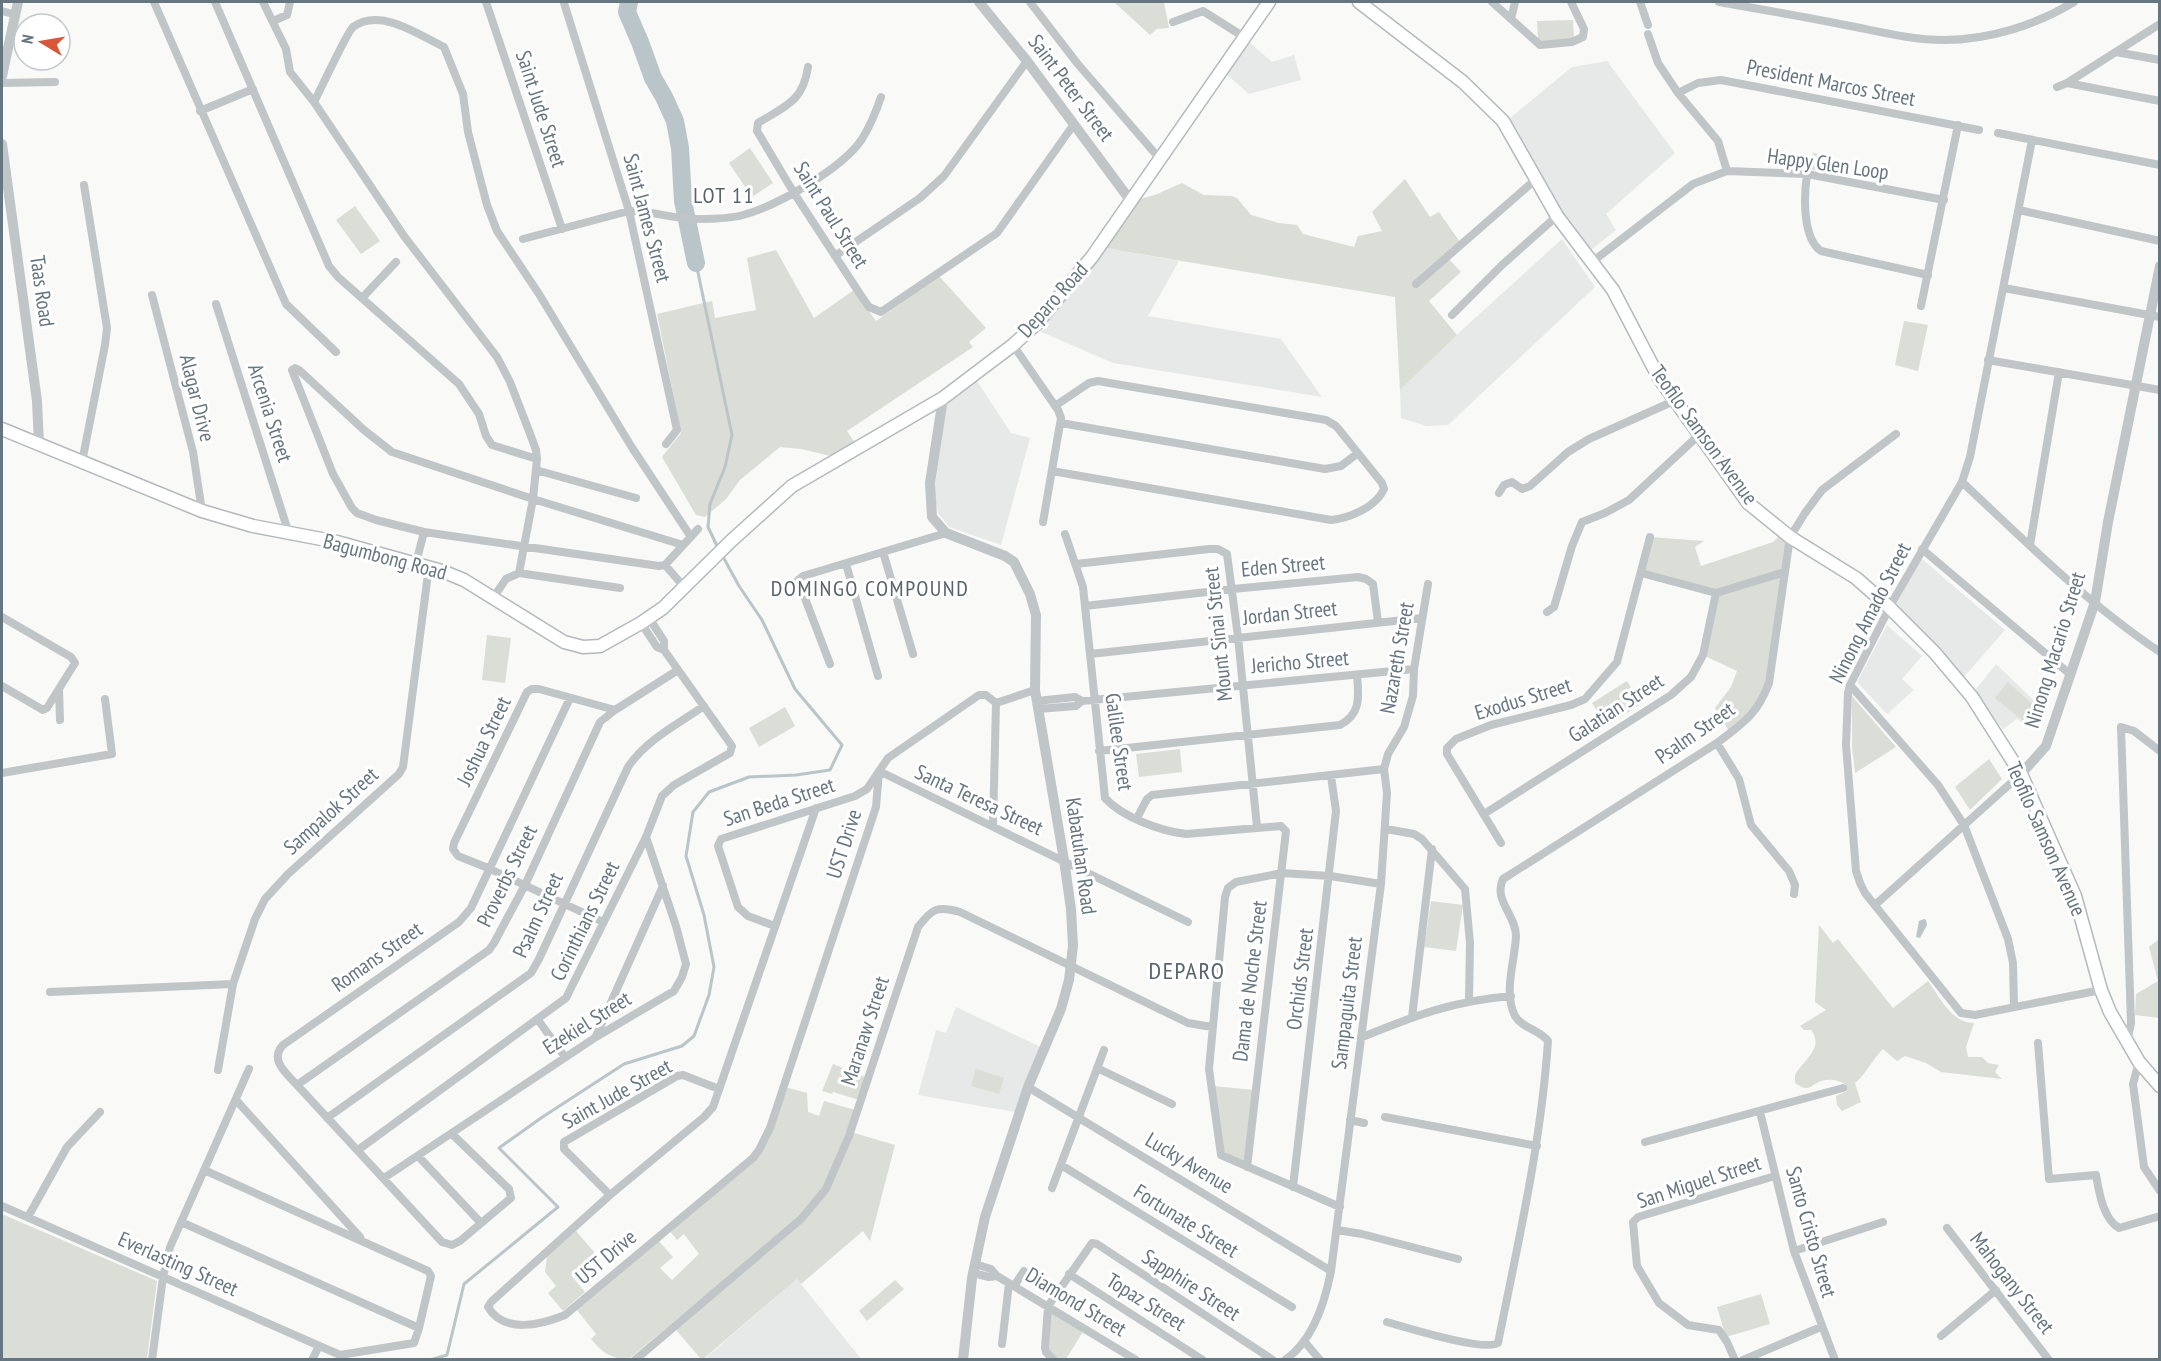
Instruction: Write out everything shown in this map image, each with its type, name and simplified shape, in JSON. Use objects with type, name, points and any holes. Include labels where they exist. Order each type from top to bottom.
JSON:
[{"type":"main road","name":"Deparo Road","points":[[731,541],[792,486],[943,398],[1013,345],[1037,323],[1092,256],[1269,2]]},
{"type":"main road","name":"Teofilo Samson Avenue","points":[[1359,2],[1438,61],[1503,121],[1557,216],[1613,290],[1647,356],[1674,401],[1748,503],[1790,537],[1856,578],[1935,653],[1972,697],[2021,774],[2075,896],[2110,1012],[2139,1062],[2160,1086]]},
{"type":"main road","name":"Bagumbong Road","points":[[2,429],[202,511],[253,526],[337,542],[429,566],[464,580],[554,637],[584,647],[600,646],[645,621],[685,588],[731,541]]},
{"type":"street","points":[[154,2],[286,304],[336,352]]},
{"type":"street","points":[[215,2],[329,266],[459,384],[480,414],[486,436],[492,445],[537,459]]},
{"type":"street","points":[[263,2],[286,49],[290,72],[314,102],[404,236],[496,357],[510,382],[536,450],[537,459],[533,499],[519,573]]},
{"type":"street","points":[[273,21],[287,15],[290,2]]},
{"type":"street","name":"Saint Jude Street","points":[[486,2],[562,229]]},
{"type":"street","name":"Saint Peter Street","points":[[979,2],[1027,61],[1130,200]]},
{"type":"street","points":[[1030,2],[1077,63],[1159,158]]},
{"type":"street","points":[[1492,2],[1540,45],[1572,42],[1583,37],[1584,28],[1571,2]]},
{"type":"street","points":[[1511,19],[1515,2]]},
{"type":"street","points":[[1640,2],[1648,25]]},
{"type":"street","points":[[1719,2],[1912,37],[1945,40],[1989,35],[2023,26],[2051,15],[2074,2]]},
{"type":"street","name":"Saint James Street","points":[[564,3],[629,211],[677,430],[666,444]]},
{"type":"street","points":[[1173,22],[1203,11],[1244,38]]},
{"type":"street","points":[[314,102],[351,28],[369,19],[404,27],[444,47],[463,94],[468,132],[487,205],[497,231],[543,301],[637,456],[691,537]]},
{"type":"street","points":[[2057,87],[2067,83],[2160,24]]},
{"type":"street","points":[[2,76],[12,32]]},
{"type":"street","points":[[1648,34],[1658,63],[1678,93],[1718,141],[1727,171]]},
{"type":"street","points":[[2116,52],[2160,60]]},
{"type":"street","points":[[835,256],[920,198],[944,176],[1027,61]]},
{"type":"street","name":"Saint Paul Street","points":[[808,67],[806,84],[798,98],[758,123],[757,130],[794,193],[869,307],[880,312],[997,233],[1074,124]]},
{"type":"street","name":"President Marcos Street","points":[[1678,93],[1698,83],[1721,80],[1979,130]]},
{"type":"street","points":[[2,83],[55,82]]},
{"type":"street","points":[[2067,83],[2160,101]]},
{"type":"street","points":[[200,111],[253,89]]},
{"type":"street","points":[[524,239],[629,211],[647,211],[682,219],[745,215],[782,200],[844,159],[861,140],[875,116],[881,97]]},
{"type":"street","points":[[1921,306],[1958,125]]},
{"type":"street","points":[[1998,133],[2160,165]]},
{"type":"street","name":"Ninong Amado Street","points":[[2032,140],[1970,457],[1962,482],[1889,607],[1850,685],[1846,706],[1846,745],[1856,871],[1860,884],[1875,905],[1961,1013],[1975,1015],[2102,990]]},
{"type":"street","name":"Taas Road","points":[[2,144],[6,198],[37,401],[39,444]]},
{"type":"street","name":"Happy Glen Loop","points":[[1592,262],[1693,184],[1727,171],[1807,174],[1944,200]]},
{"type":"street","points":[[1807,174],[1804,195],[1810,237],[1815,247],[1821,251],[1928,275]]},
{"type":"street","points":[[1416,284],[1535,180]]},
{"type":"street","points":[[81,462],[107,328],[84,185]]},
{"type":"street","points":[[2019,210],[2160,241]]},
{"type":"street","points":[[1452,315],[1557,216]]},
{"type":"street","points":[[362,298],[396,262]]},
{"type":"street","name":"Ninong Macario Street","points":[[1875,905],[2021,774],[2046,746],[2095,602],[2108,522],[2136,385],[2155,316],[2160,266]]},
{"type":"street","points":[[2004,288],[2155,316]]},
{"type":"street","name":"Alagar Drive","points":[[152,295],[193,452],[202,511]]},
{"type":"street","name":"Arcenia Street","points":[[216,304],[289,534]]},
{"type":"street","points":[[1013,345],[1060,414],[1061,423],[1043,522]]},
{"type":"street","points":[[1988,360],[2160,390]]},
{"type":"street","points":[[683,545],[533,499],[388,450],[299,370],[293,368],[292,375],[333,474],[352,508],[363,516],[424,532],[644,564],[665,565],[685,588]]},
{"type":"street","points":[[2030,545],[2059,372]]},
{"type":"street","points":[[1052,471],[1331,519],[1350,516],[1360,511],[1383,492],[1382,483],[1336,426],[1326,420],[1103,382],[1089,383],[1055,406]]},
{"type":"street","points":[[830,664],[798,582],[803,576],[946,532],[932,516],[929,496],[943,398]]},
{"type":"street","points":[[1499,493],[1504,485],[1512,482],[1522,489],[1530,486],[1568,452],[1589,439],[1674,401]]},
{"type":"street","points":[[1061,423],[1325,469],[1341,466],[1358,453]]},
{"type":"street","points":[[1790,537],[1822,490],[1896,434]]},
{"type":"street","points":[[1547,612],[1554,608],[1572,546],[1582,522],[1629,500],[1699,435]]},
{"type":"street","points":[[536,470],[636,498]]},
{"type":"street","points":[[1962,482],[2095,602],[2136,636],[2160,652]]},
{"type":"street","points":[[665,565],[698,529]]},
{"type":"street","points":[[416,563],[424,532]]},
{"type":"street","name":"Kabatuhan Road","points":[[946,532],[1005,556],[1014,562],[1030,594],[1036,615],[1036,700],[1064,860],[1072,929],[1071,965],[1061,1009],[1028,1087],[990,1199],[974,1268],[963,1359]]},
{"type":"street","name":"Galilee Street","points":[[1065,534],[1083,586],[1105,798],[1111,804],[1137,818],[1162,829],[1186,834],[1257,827]]},
{"type":"street","name":"Exodus Street","points":[[1484,814],[1447,754],[1447,748],[1456,739],[1491,725],[1572,705],[1585,699],[1617,662],[1650,537]]},
{"type":"street","name":"Psalm Street","points":[[1511,996],[1511,966],[1516,936],[1500,894],[1499,886],[1503,879],[1717,743],[1748,720],[1762,702],[1769,683],[1790,537]]},
{"type":"street","name":"Mount Sinai Street","points":[[1076,564],[1218,549],[1227,554],[1233,589],[1257,827]]},
{"type":"street","points":[[1922,549],[2071,675]]},
{"type":"street","points":[[883,552],[913,654]]},
{"type":"street","points":[[846,564],[878,676]]},
{"type":"street","name":"Sampalok Street","points":[[218,1070],[233,984],[255,919],[265,899],[288,874],[399,774],[403,767],[429,566]]},
{"type":"street","points":[[1641,573],[1716,593],[1785,572]]},
{"type":"street","points":[[493,597],[506,579],[519,573],[620,588]]},
{"type":"street","name":"Eden Street","points":[[1085,606],[1358,577],[1374,584],[1378,622]]},
{"type":"street","name":"Nazareth Street","points":[[1384,769],[1388,754],[1404,727],[1413,696],[1414,669],[1428,584]]},
{"type":"street","name":"Galatian Street","points":[[1484,814],[1671,695],[1690,677],[1703,655],[1716,593]]},
{"type":"street","points":[[2,617],[71,657],[75,663],[47,708],[43,710],[2,686]]},
{"type":"street","name":"Jordan Street","points":[[1090,654],[1422,618]]},
{"type":"street","points":[[645,621],[664,641],[664,650],[704,706]]},
{"type":"street","name":"Jericho Street","points":[[1036,700],[1076,698],[1082,701],[1414,669]]},
{"type":"street","name":"Proverbs Street","points":[[297,1085],[489,950],[501,934],[525,885],[600,722],[678,670]]},
{"type":"street","points":[[1099,751],[1340,725],[1350,720],[1357,707],[1357,675]]},
{"type":"street","points":[[1850,685],[1938,785],[1964,825],[2010,946],[2013,963],[2014,1007]]},
{"type":"street","points":[[59,689],[60,720]]},
{"type":"street","name":"Joshua Street","points":[[488,868],[458,856],[453,849],[454,843],[527,692],[538,689],[615,710]]},
{"type":"street","points":[[879,771],[888,758],[979,694],[986,695],[996,703],[1036,700]]},
{"type":"street","name":"Romans Street","points":[[297,1085],[276,1058],[277,1052],[283,1045],[459,922],[471,908],[570,698]]},
{"type":"street","points":[[2,773],[112,754],[105,699]]},
{"type":"street","points":[[993,826],[996,703]]},
{"type":"street","name":"Psalm Street","points":[[327,1118],[531,973],[628,767],[646,746],[704,706]]},
{"type":"street","name":"Corinthians Street","points":[[358,1150],[566,998],[646,837],[663,796],[674,785],[730,753],[732,746],[704,706]]},
{"type":"street","points":[[2127,1043],[2131,1023],[2121,727],[2134,730],[2160,751]]},
{"type":"street","points":[[1717,743],[1739,779],[1751,825],[1789,871],[1795,885],[1794,894]]},
{"type":"street","points":[[1137,818],[1147,799],[1152,795],[1384,769]]},
{"type":"street","name":"Sampaguita Street","points":[[1285,1359],[1295,1353],[1304,1341],[1320,1311],[1331,1271],[1381,884],[1387,793],[1384,769]]},
{"type":"street","name":"Santa Teresa Street","points":[[879,771],[1188,921]]},
{"type":"street","name":"San Beda Street","points":[[776,926],[748,916],[738,907],[718,842],[725,837],[863,792],[879,771]]},
{"type":"street","name":"UST Drive","points":[[816,808],[712,1107],[704,1117],[610,1195],[491,1302],[488,1307],[494,1317],[506,1324],[519,1325],[552,1320],[565,1315],[753,1158],[759,1150],[770,1128],[876,807],[879,771]]},
{"type":"street","name":"Orchids Street","points":[[1293,1187],[1330,876],[1336,811],[1332,776]]},
{"type":"street","points":[[1484,814],[1501,843]]},
{"type":"street","name":"Dama de Noche Street","points":[[1247,1167],[1286,831],[1281,826],[1257,827]]},
{"type":"street","points":[[1386,829],[1414,834],[1422,839],[1465,890],[1470,943],[1469,1000]]},
{"type":"street","name":"Ezekiel Street","points":[[384,1179],[565,1057],[675,991],[686,964],[676,926],[646,837]]},
{"type":"street","points":[[1412,1017],[1431,849]]},
{"type":"street","points":[[488,868],[603,922]]},
{"type":"street","points":[[1340,1207],[1221,1155],[1209,1069],[1225,897],[1228,888],[1236,882],[1282,873],[1330,876],[1381,884]]},
{"type":"street","points":[[596,1037],[663,886]]},
{"type":"street","name":"Maranaw Street","points":[[635,1359],[801,1219],[826,1189],[849,1136],[918,927],[927,915],[936,909],[946,908],[960,912],[1188,1023],[1212,1027]]},
{"type":"street","points":[[50,992],[233,984]]},
{"type":"street","points":[[1360,1038],[1412,1017],[1469,1000],[1511,996],[1517,1019],[1545,1036],[1548,1041],[1543,1107],[1537,1146],[1498,1343],[1490,1346],[1449,1339],[1387,1322]]},
{"type":"street","points":[[538,1020],[565,1057]]},
{"type":"street","points":[[2038,1043],[2049,1179],[2096,1175],[2099,1196],[2113,1225],[2119,1228],[2160,1216]]},
{"type":"street","points":[[1052,1188],[1104,1050]]},
{"type":"street","points":[[2139,1062],[2133,1084],[2144,1167],[2160,1191]]},
{"type":"street","points":[[1097,1068],[1172,1104]]},
{"type":"street","points":[[152,1359],[163,1277],[170,1247],[249,1069]]},
{"type":"street","name":"Saint Jude Street","points":[[610,1195],[564,1149],[564,1142],[677,1076],[691,1077],[719,1089]]},
{"type":"street","points":[[297,1085],[447,1245],[460,1241],[511,1198],[509,1188],[452,1134]]},
{"type":"street","name":"Lucky Avenue","points":[[1028,1087],[1331,1271]]},
{"type":"street","points":[[1645,1143],[1843,1088]]},
{"type":"street","points":[[236,1100],[363,1241]]},
{"type":"street","points":[[28,1217],[67,1147],[100,1112]]},
{"type":"street","name":"Santo Cristo Street","points":[[1760,1112],[1794,1251],[1834,1359]]},
{"type":"street","points":[[1385,1117],[1537,1146]]},
{"type":"street","points":[[1350,1120],[1364,1123]]},
{"type":"street","points":[[418,1156],[481,1222]]},
{"type":"street","name":"Fortunate Street","points":[[1061,1165],[1292,1307]]},
{"type":"street","points":[[181,1222],[419,1328],[430,1273],[204,1170]]},
{"type":"street","name":"San Miguel Street","points":[[1735,1359],[1719,1330],[1688,1325],[1659,1303],[1638,1266],[1633,1222],[1638,1217],[1775,1176]]},
{"type":"street","name":"Everlasting Street","points":[[2,1206],[340,1355],[409,1344],[416,1339],[419,1328]]},
{"type":"street","points":[[1794,1251],[1883,1222]]},
{"type":"street","name":"Mahogany Street","points":[[1947,1228],[2048,1359]]},
{"type":"street","points":[[1337,1230],[1362,1234],[1458,1259]]},
{"type":"street","name":"Sapphire Street","points":[[1069,1275],[1089,1245],[1097,1244],[1272,1359]]},
{"type":"street","name":"Diamond Street","points":[[974,1268],[991,1269],[997,1276],[1136,1359]]},
{"type":"street","points":[[1002,1344],[1012,1284],[1024,1271]]},
{"type":"street","points":[[1054,1359],[1045,1348],[1048,1306],[1069,1275]]},
{"type":"street","name":"Topaz Street","points":[[1069,1275],[1203,1359]]},
{"type":"street","points":[[1941,1336],[1996,1290]]},
{"type":"street","points":[[1743,1359],[1821,1327]]},
{"type":"street","points":[[1304,1341],[1320,1359]]},
{"type":"street","points":[[312,1359],[319,1346]]},
{"type":"shaded area","points":[[1114,2],[1164,2],[1169,28],[1157,29],[1150,35]]},
{"type":"shaded area","points":[[1573,20],[1574,40],[1538,41],[1537,21]]},
{"type":"shaded area","points":[[1249,42],[1272,62],[1294,55],[1301,80],[1249,94],[1226,74]]},
{"type":"shaded area","points":[[1607,61],[1675,153],[1606,214],[1616,230],[1590,251],[1562,211],[1510,118],[1572,67]]},
{"type":"shaded area","points":[[750,148],[773,183],[752,197],[729,163]]},
{"type":"shaded area","points":[[1813,153],[1823,155],[1820,171],[1809,169]]},
{"type":"shaded area","points":[[1405,179],[1430,217],[1439,212],[1460,242],[1445,255],[1461,272],[1429,301],[1457,335],[1400,390],[1395,297],[1105,248],[1140,199],[1182,183],[1204,195],[1237,198],[1251,215],[1279,223],[1297,225],[1303,234],[1354,247],[1358,236],[1382,231],[1372,212]]},
{"type":"shaded area","points":[[355,206],[380,241],[361,254],[336,220]]},
{"type":"shaded area","points":[[1562,239],[1595,287],[1448,425],[1426,426],[1401,418],[1400,390]]},
{"type":"shaded area","points":[[1105,248],[1179,261],[1148,316],[1281,339],[1322,397],[1113,363],[1037,330],[1087,274]]},
{"type":"shaded area","points":[[776,250],[814,318],[854,290],[876,321],[939,276],[986,328],[969,342],[973,347],[847,431],[857,446],[835,457],[780,447],[740,480],[726,499],[705,517],[696,515],[662,457],[681,433],[657,314],[712,301],[715,318],[756,310],[747,258]]},
{"type":"shaded area","points":[[1904,321],[1928,325],[1918,371],[1895,365]]},
{"type":"shaded area","points":[[975,378],[1011,433],[1030,438],[1001,545],[949,527],[938,513],[934,496],[945,400]]},
{"type":"shaded area","points":[[1783,532],[1790,537],[1762,702],[1730,733],[1715,708],[1731,687],[1737,671],[1703,655],[1716,593],[1641,573],[1650,537],[1704,541],[1695,547],[1701,566],[1773,542]]},
{"type":"shaded area","points":[[1922,559],[2005,630],[1964,677],[1891,607]]},
{"type":"shaded area","points":[[1887,625],[1922,656],[1902,679],[1914,690],[1887,714],[1857,682]]},
{"type":"shaded area","points":[[487,635],[511,638],[505,683],[482,680]]},
{"type":"shaded area","points":[[1996,664],[2045,711],[2030,728],[2017,719],[2003,729],[1973,693]]},
{"type":"shaded area","points":[[1627,681],[1641,704],[1607,726],[1592,703]]},
{"type":"shaded area","points":[[2008,682],[2039,710],[2028,725],[1995,698]]},
{"type":"shaded area","points":[[1852,696],[1896,747],[1855,773],[1852,747]]},
{"type":"shaded area","points":[[785,707],[795,726],[759,747],[749,728]]},
{"type":"shaded area","points":[[1180,749],[1182,772],[1139,777],[1136,754]]},
{"type":"shaded area","points":[[1989,759],[2002,779],[1970,810],[1955,787]]},
{"type":"shaded area","points":[[1431,901],[1463,905],[1456,951],[1424,947]]},
{"type":"shaded area","points":[[1924,919],[1927,925],[1920,938],[1916,937],[1919,921]]},
{"type":"shaded area","points":[[1819,925],[1833,943],[1838,939],[1893,1008],[1928,981],[1953,1014],[1966,1022],[1974,1023],[1966,1047],[1968,1057],[1982,1057],[1988,1063],[1999,1065],[1995,1072],[2002,1079],[1941,1072],[1926,1063],[1905,1056],[1897,1061],[1883,1049],[1855,1083],[1861,1102],[1842,1111],[1837,1105],[1836,1096],[1847,1091],[1845,1084],[1836,1080],[1826,1080],[1805,1088],[1795,1083],[1795,1075],[1811,1054],[1816,1043],[1811,1030],[1804,1030],[1800,1026],[1826,1010],[1815,1002]]},
{"type":"shaded area","points":[[2159,939],[2159,1018],[2135,1015],[2136,994],[2158,981],[2149,947]]},
{"type":"shaded area","points":[[956,1007],[1041,1047],[1015,1112],[918,1095],[936,1030],[946,1033]]},
{"type":"shaded area","points":[[833,1064],[865,1077],[859,1100],[822,1091]]},
{"type":"shaded area","points":[[976,1069],[1004,1078],[999,1094],[971,1086]]},
{"type":"shaded area","points":[[1213,1086],[1254,1090],[1246,1165],[1222,1154]]},
{"type":"shaded area","points":[[785,1087],[807,1093],[808,1112],[819,1116],[824,1101],[855,1110],[839,1157],[823,1188],[798,1218],[629,1359],[607,1354],[591,1339],[596,1334],[577,1310],[658,1240],[673,1257],[660,1268],[672,1280],[699,1254],[684,1234],[677,1240],[669,1230],[748,1165]]},
{"type":"shaded area","points":[[851,1132],[895,1145],[870,1241],[863,1231],[801,1284],[797,1279],[701,1359],[676,1330],[801,1219],[826,1189]]},
{"type":"shaded area","points":[[2,1214],[157,1281],[147,1359],[2,1359]]},
{"type":"shaded area","points":[[576,1231],[595,1253],[571,1275],[585,1292],[563,1311],[548,1293],[556,1286],[545,1272],[547,1256]]},
{"type":"shaded area","points":[[797,1279],[861,1359],[703,1360]]},
{"type":"shaded area","points":[[895,1280],[904,1289],[867,1321],[859,1311]]},
{"type":"shaded area","points":[[1761,1294],[1770,1324],[1726,1337],[1717,1307]]},
{"type":"shaded area","points":[[1048,1308],[1084,1330],[1066,1359],[1054,1359],[1045,1348]]},
{"type":"waterway","points":[[629,2],[627,12],[653,78],[675,121],[680,148],[683,201],[696,263]]},
{"type":"waterway","points":[[696,263],[732,435],[725,467],[710,504],[708,527],[718,548]]},
{"type":"waterway","points":[[430,1360],[447,1355],[464,1284],[558,1207],[499,1148],[624,1064],[682,1046],[694,1036],[709,995],[714,967],[704,915],[686,856],[693,812],[709,792],[749,777],[796,775],[830,770],[842,745],[795,689],[762,620],[739,586],[721,553]]},
{"type":"district","name":"LOT 11","points":[[724,195]]},
{"type":"district","name":"DOMINGO COMPOUND","points":[[870,588]]},
{"type":"district","name":"DEPARO","points":[[1187,971]]}]
